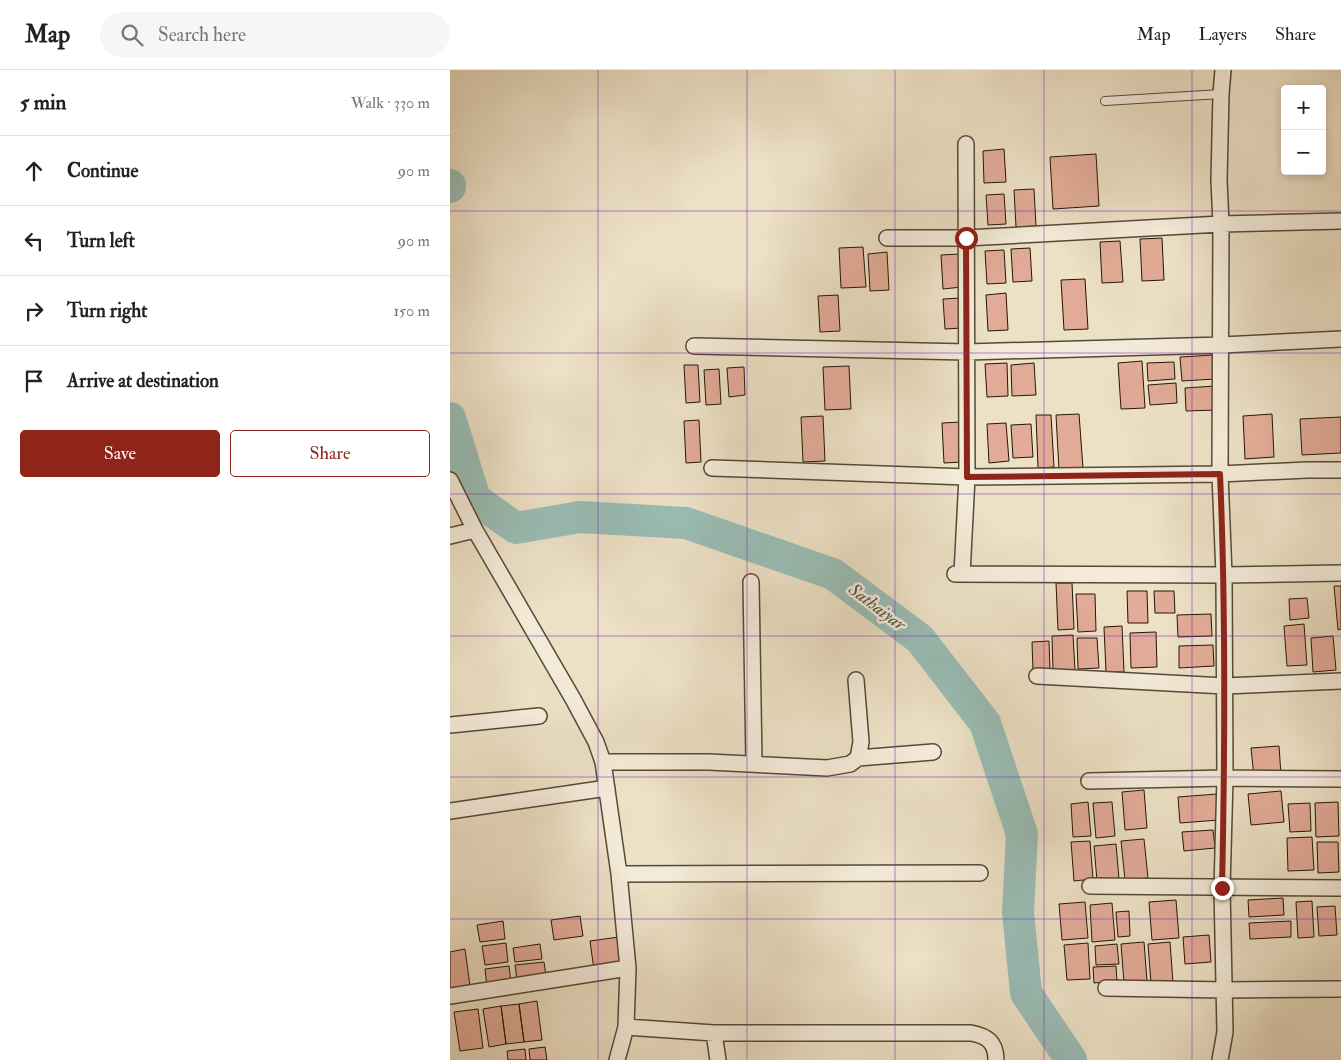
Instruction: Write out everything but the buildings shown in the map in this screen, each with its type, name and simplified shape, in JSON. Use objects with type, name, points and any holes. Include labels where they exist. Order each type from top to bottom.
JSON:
[{"type":"street","points":[[1220,1060],[1225,1032],[1222,888],[1225,778],[1224,575],[1220,474],[1222,345],[1219,180],[1223,70]]},
{"type":"street","points":[[966,144],[967,477],[958,574],[1224,575],[1341,573]]},
{"type":"street","points":[[887,238],[966,238],[1221,224],[1341,221]]},
{"type":"street","points":[[694,346],[966,352],[1222,345],[1341,339]]},
{"type":"street","points":[[712,468],[967,477],[1220,474],[1341,470]]},
{"type":"street","points":[[450,480],[475,530],[573,699],[596,742],[603,762],[620,874],[628,968],[626,1027],[617,1060]]},
{"type":"street","points":[[450,536],[475,530]]},
{"type":"street","points":[[751,582],[754,764]]},
{"type":"street","points":[[1037,676],[1224,686],[1341,681]]},
{"type":"street","points":[[856,680],[861,742],[858,758]]},
{"type":"street","points":[[450,725],[539,716]]},
{"type":"street","points":[[603,762],[709,762],[828,768],[850,764],[858,758],[933,752]]},
{"type":"street","points":[[1089,781],[1225,778],[1341,779]]},
{"type":"street","points":[[450,811],[607,788]]},
{"type":"street","points":[[620,874],[980,873]]},
{"type":"street","points":[[1090,886],[1341,888]]},
{"type":"street","points":[[450,996],[628,968]]},
{"type":"street","points":[[1106,988],[1341,989]]},
{"type":"street","points":[[626,1027],[714,1033],[971,1033],[985,1035],[991,1043],[996,1060]]},
{"type":"street","points":[[714,1033],[718,1060]]},
{"type":"lane","points":[[1105,101],[1221,94]]},
{"type":"waterway","name":"Sathaiyar","points":[[450,418],[475,499],[516,528],[580,517],[686,523],[833,574],[920,639],[985,723],[1022,834],[1018,912],[1026,993],[1071,1060]]},
{"type":"route","points":[[966,238],[967,477],[1220,474],[1224,575],[1225,778],[1222,888]]}]
